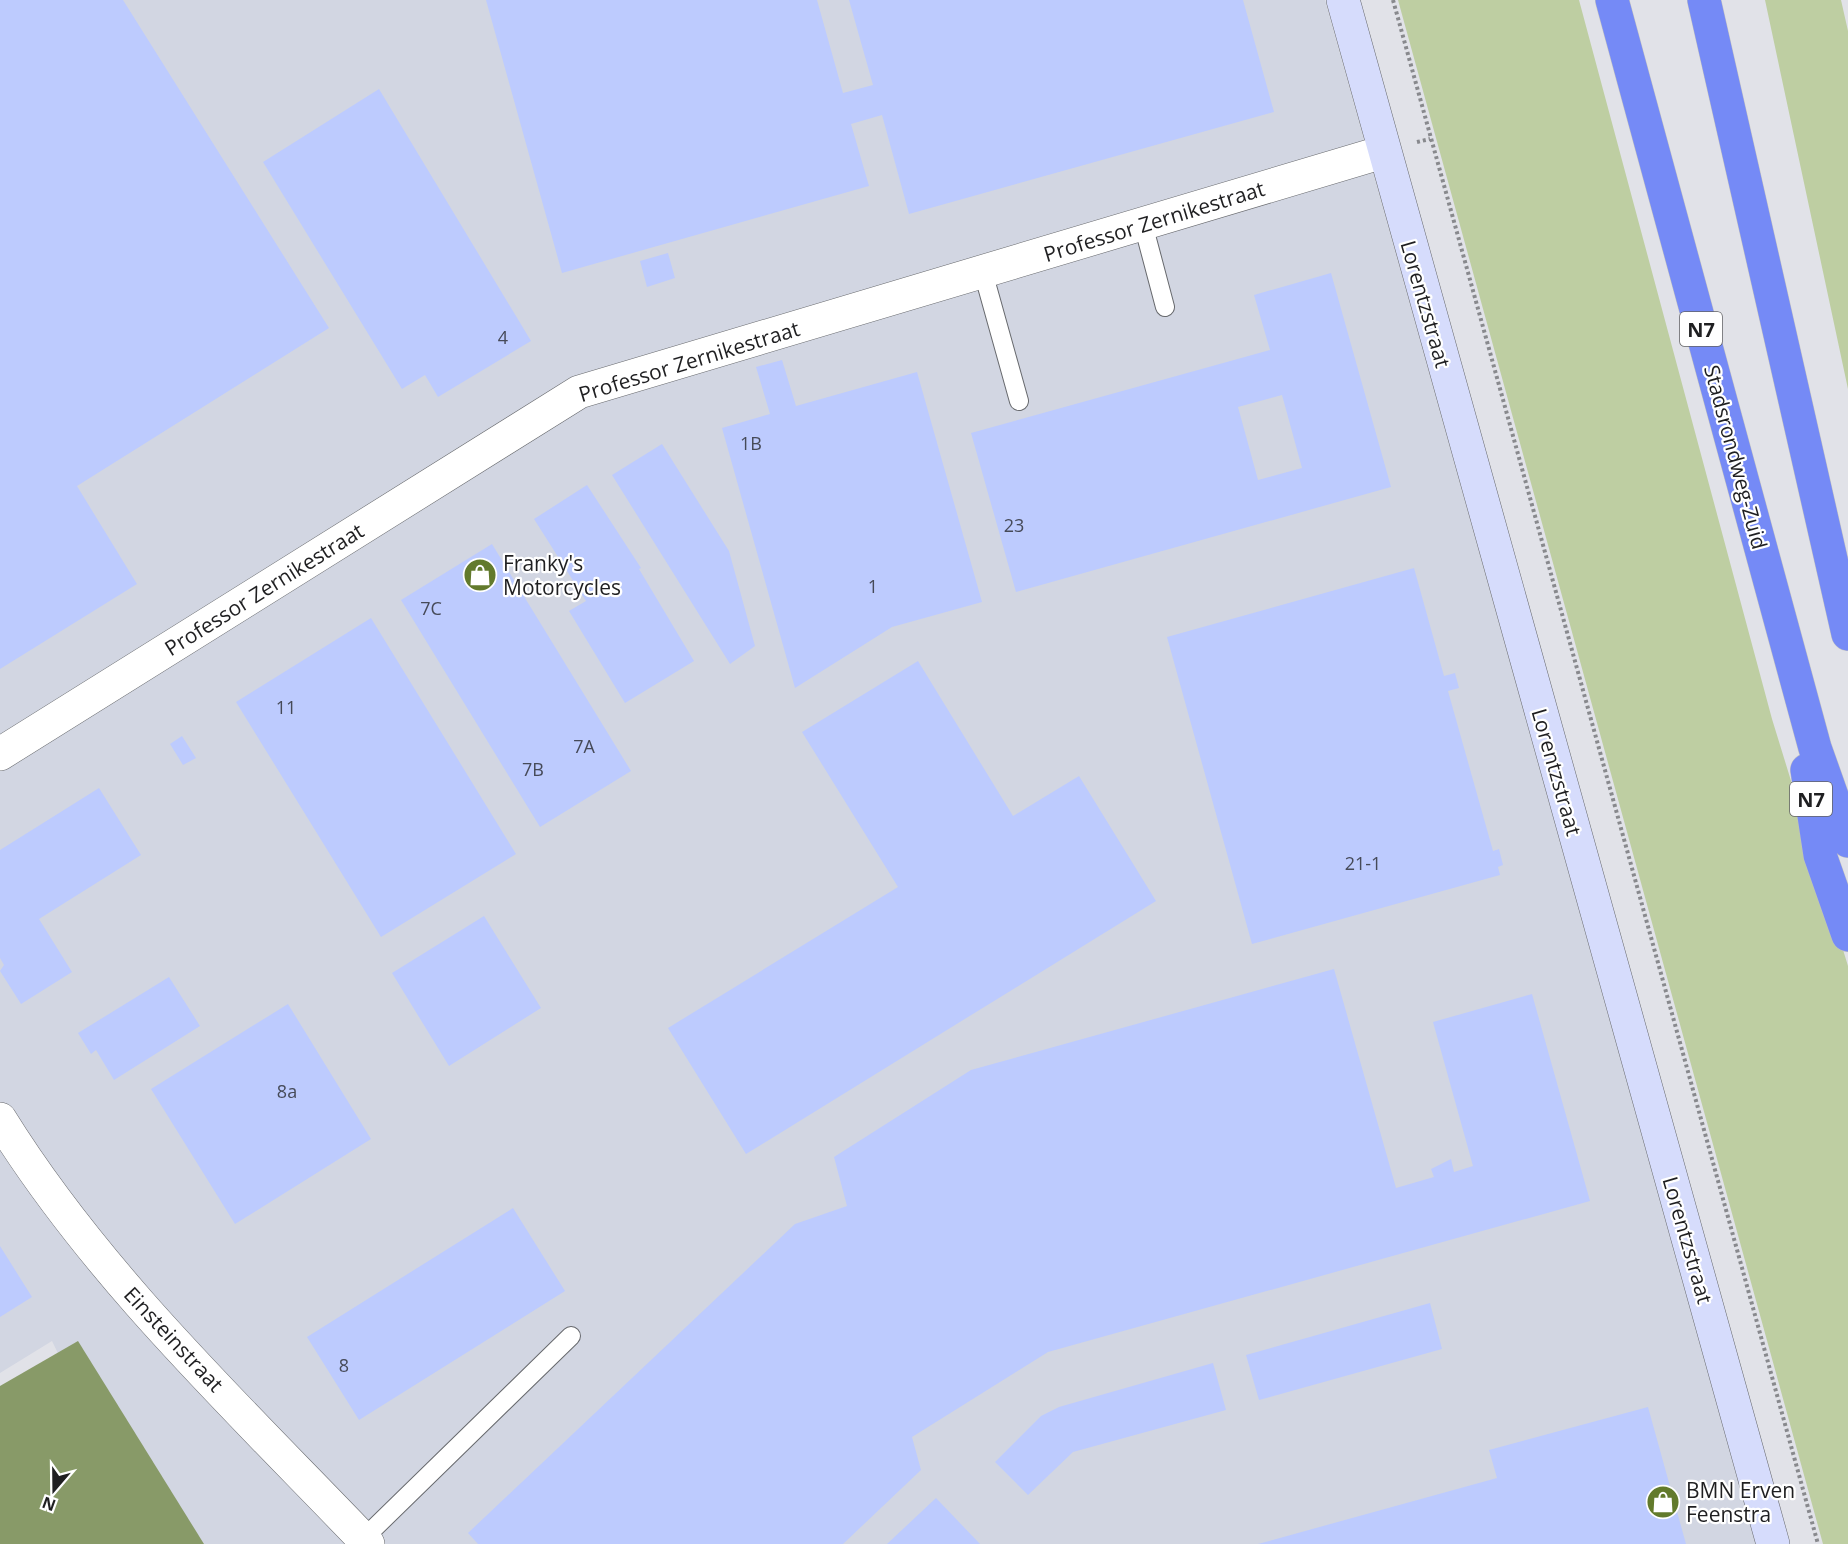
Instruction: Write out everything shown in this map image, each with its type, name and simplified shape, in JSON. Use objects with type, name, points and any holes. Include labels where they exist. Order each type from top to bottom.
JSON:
[{"type":"highway","name":"Stadsrondweg-Zuid","points":[[1612,0],[1815,748],[1848,841]]},
{"type":"highway","points":[[1704,0],[1848,634]]},
{"type":"highway","points":[[1794,400],[1848,535]]},
{"type":"highway","name":"N7","points":[[1790,658],[1820,855],[1848,935]]},
{"type":"street","name":"Lorentzstraat","points":[[1343,0],[1383,152],[1773,1544]]},
{"type":"street","name":"Professor Zernikestraat","points":[[0,754],[579,392],[1383,152]]},
{"type":"street","name":"Einsteinstraat","points":[[0,1119],[29,1165],[92,1248],[365,1541]]},
{"type":"lane","points":[[1143,224],[1165,307]]},
{"type":"lane","points":[[983,272],[1019,401]]},
{"type":"lane","points":[[365,1541],[571,1336]]},
{"type":"path","name":"Lorentzstraat","points":[[1393,0],[1818,1544]]},
{"type":"shaded area","points":[[0,0],[1325,0],[1756,1544],[151,1544],[52,1341],[0,1373]]},
{"type":"shaded area","points":[[1398,0],[1579,0],[1772,719],[1848,966],[1848,1544],[1823,1544]]},
{"type":"shaded area","points":[[1765,0],[1841,0],[1848,31],[1848,389]]},
{"type":"shaded area","points":[[78,1341],[204,1544],[0,1544],[0,1386]]},
{"type":"building","points":[[0,0],[123,0],[329,328],[77,486],[137,584],[0,669]]},
{"type":"building","points":[[486,0],[817,0],[843,93],[873,85],[849,0],[1243,0],[1274,112],[909,214],[882,115],[851,124],[869,186],[562,273]]},
{"type":"building","points":[[379,89],[531,341],[438,397],[425,375],[402,389],[263,162]]},
{"type":"building","points":[[668,253],[675,278],[647,287],[640,261]]},
{"type":"building","points":[[1331,273],[1391,487],[1016,592],[971,433],[1270,350],[1254,295]],"holes":[[[1282,395],[1302,468],[1258,480],[1238,407]]]},
{"type":"building","points":[[782,360],[796,406],[917,372],[982,602],[892,627],[795,688],[722,428],[770,414],[756,367]]},
{"type":"building","points":[[662,444],[729,551],[755,646],[730,664],[612,475]]},
{"type":"building","points":[[587,485],[641,568],[639,569],[694,661],[625,703],[569,611],[586,601],[534,519]]},
{"type":"building","points":[[492,544],[631,771],[540,827],[401,600]]},
{"type":"building","points":[[1414,568],[1444,676],[1455,673],[1459,688],[1448,691],[1493,851],[1499,849],[1503,865],[1498,867],[1500,875],[1252,944],[1167,637]]},
{"type":"building","points":[[371,618],[516,854],[381,937],[236,702]]},
{"type":"building","points":[[918,661],[1013,816],[1079,776],[1156,901],[746,1154],[668,1028],[898,887],[802,732]]},
{"type":"building","points":[[182,736],[196,758],[183,765],[170,744]]},
{"type":"building","points":[[99,788],[141,855],[39,919],[72,972],[21,1004],[0,971],[4,965],[0,958],[0,850]]},
{"type":"building","points":[[484,916],[541,1008],[449,1066],[392,973]]},
{"type":"building","points":[[1334,969],[1396,1188],[1434,1177],[1431,1169],[1451,1159],[1454,1172],[1473,1166],[1433,1022],[1532,994],[1590,1201],[1048,1352],[912,1437],[921,1470],[843,1544],[478,1544],[468,1533],[795,1224],[847,1206],[834,1157],[971,1070]]},
{"type":"building","points":[[169,977],[200,1026],[114,1080],[96,1050],[91,1054],[78,1033]]},
{"type":"building","points":[[288,1004],[371,1139],[235,1224],[151,1089]]},
{"type":"building","points":[[513,1208],[565,1291],[359,1420],[307,1337]]},
{"type":"building","points":[[0,1246],[32,1297],[0,1317]]},
{"type":"building","points":[[1430,1303],[1442,1349],[1259,1400],[1246,1355]]},
{"type":"building","points":[[1213,1363],[1226,1410],[1073,1452],[1028,1495],[995,1462],[1041,1416],[1059,1407]]},
{"type":"building","points":[[1648,1407],[1686,1544],[1258,1544],[1497,1478],[1489,1450]]},
{"type":"building","points":[[936,1498],[980,1544],[887,1544]]},
{"type":"place","name":"Franky's Motorcycles","points":[[480,575]]},
{"type":"place","name":"BMN Erven Feenstra","points":[[1663,1502]]}]
